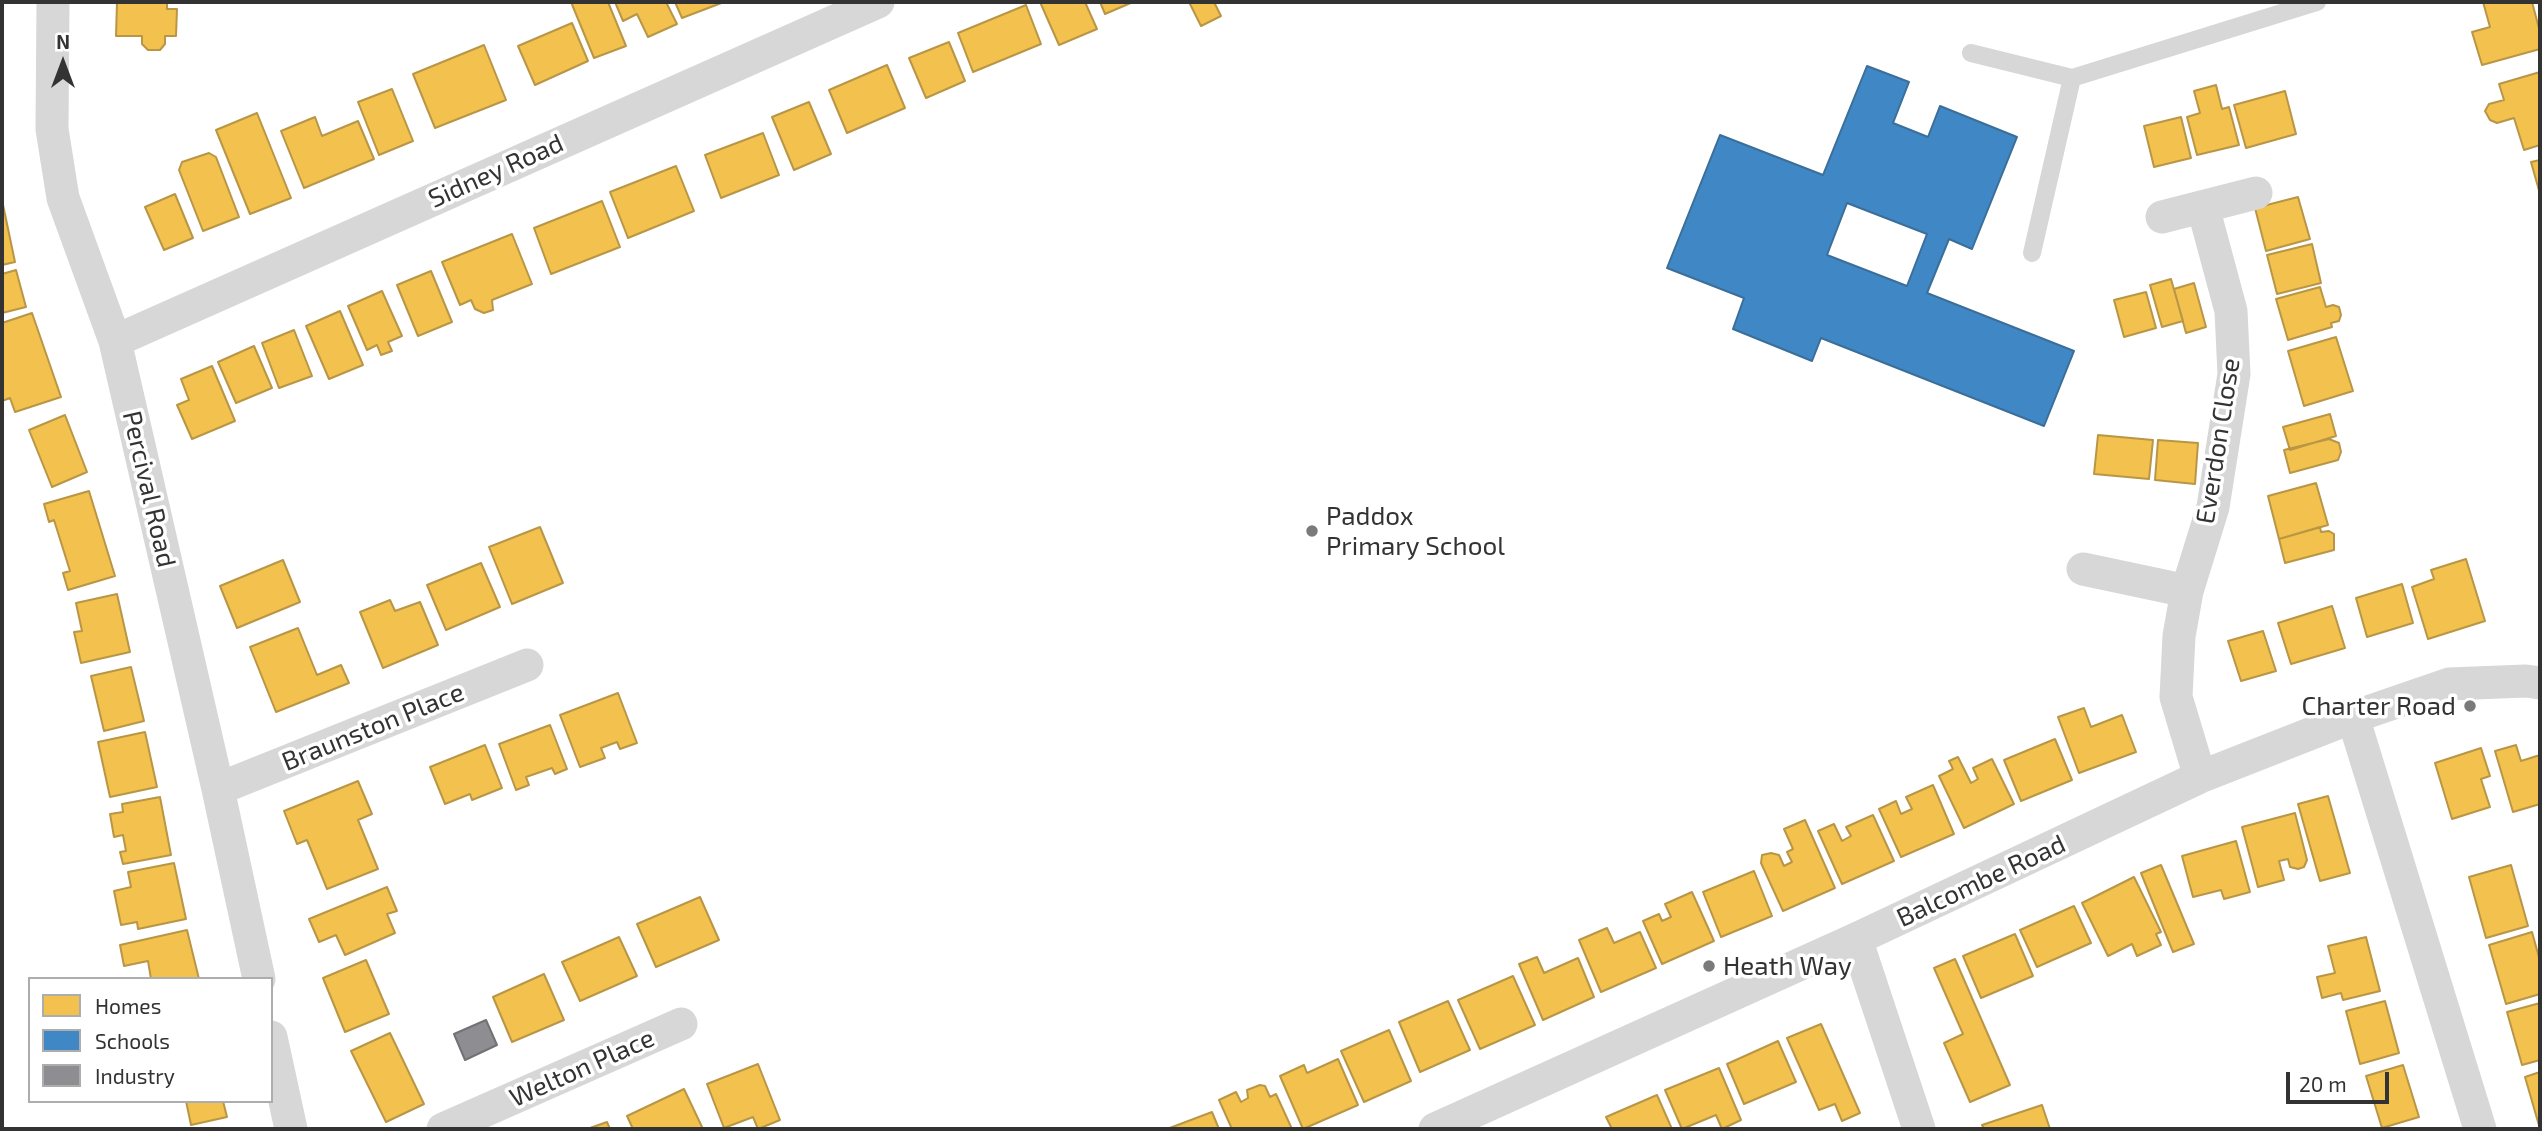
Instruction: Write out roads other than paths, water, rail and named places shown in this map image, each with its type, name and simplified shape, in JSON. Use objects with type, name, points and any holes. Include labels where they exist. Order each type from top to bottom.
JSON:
[{"type":"street","name":"Percival Road","points":[[53,2],[52,129],[63,198],[115,341],[259,977]]},
{"type":"street","name":"Sidney Road","points":[[115,341],[878,2]]},
{"type":"street","points":[[2162,217],[2256,192]]},
{"type":"street","name":"Everdon Close","points":[[2200,777],[2176,697],[2179,636],[2187,591],[2213,507],[2234,374],[2231,311],[2203,207]]},
{"type":"street","points":[[2083,569],[2187,591]]},
{"type":"street","name":"Braunston Place","points":[[218,789],[527,665]]},
{"type":"street","name":"Balcombe Road","points":[[1435,1129],[1856,939],[2200,777],[2353,717],[2449,684],[2540,682]]},
{"type":"street","points":[[2353,717],[2480,1129]]},
{"type":"street","points":[[1856,939],[1919,1129]]},
{"type":"street","name":"Welton Place","points":[[443,1129],[681,1024]]},
{"type":"street","points":[[273,1046],[291,1129]]},
{"type":"lane","points":[[1971,53],[2072,78],[2317,2]]},
{"type":"lane","points":[[2032,253],[2072,78]]},
{"type":"place","name":"Paddox Primary School","points":[[1312,531]]},
{"type":"place","name":"Charter Road","points":[[2470,706]]},
{"type":"place","name":"Heath Way","points":[[1709,966]]}]
